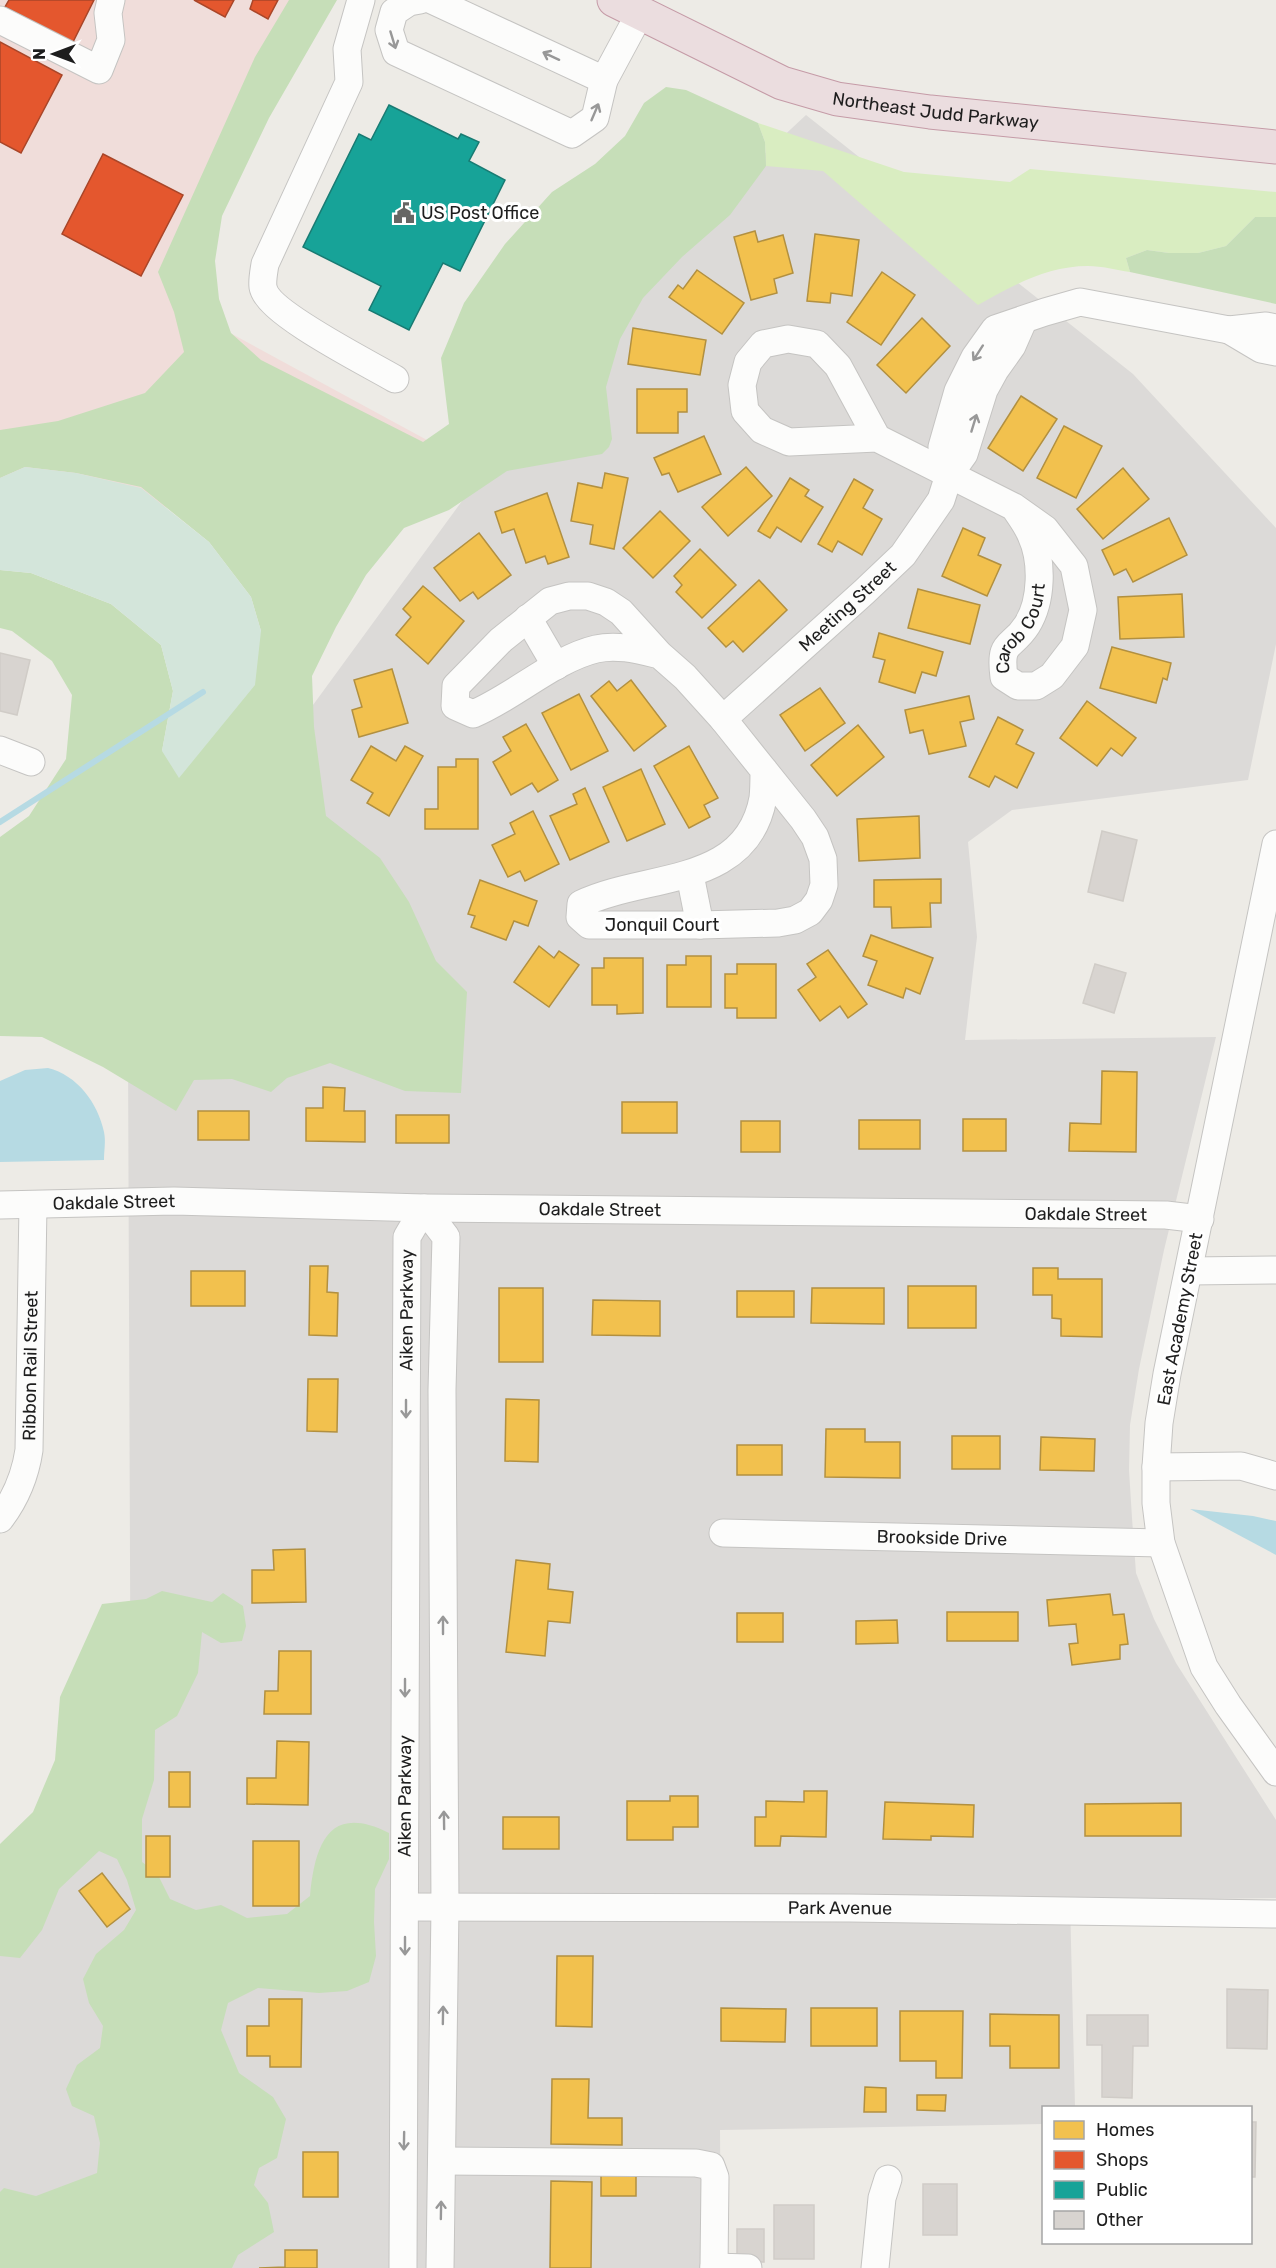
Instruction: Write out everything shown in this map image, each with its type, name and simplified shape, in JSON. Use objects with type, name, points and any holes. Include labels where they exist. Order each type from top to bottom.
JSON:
[{"type":"highway","name":"Northeast Judd Parkway","points":[[638,7],[782,83],[837,99],[930,112],[1276,147]]},
{"type":"street","points":[[0,20],[99,70],[111,40],[108,12],[111,0]]},
{"type":"street","points":[[361,0],[347,49],[349,82],[265,264],[263,288],[273,304],[290,318],[395,379]]},
{"type":"street","points":[[420,0],[409,2],[394,12],[389,30],[396,52],[572,134],[595,117],[604,81],[638,7]]},
{"type":"street","points":[[432,0],[604,81]]},
{"type":"street","name":"Meeting Street","points":[[723,718],[903,555],[941,500],[949,475],[964,454],[984,390],[994,370],[1012,346],[1023,321],[1080,302],[1229,330],[1266,326],[1276,328]]},
{"type":"street","name":"Meeting Street","points":[[1229,330],[1261,349],[1276,352]]},
{"type":"street","points":[[788,339],[817,344],[838,366],[876,438],[789,442],[762,430],[745,411],[742,385],[748,362],[763,344],[788,339]]},
{"type":"street","name":"Carob Court","points":[[876,438],[1014,507],[1045,529],[1074,566],[1083,610],[1075,646],[1052,676],[1035,686],[1018,686],[1004,677],[1002,668],[1001,659],[1007,645],[1027,626],[1037,600],[1040,567],[1032,535],[1014,507]]},
{"type":"street","name":"Jonquil Court","points":[[555,666],[493,706],[473,714],[455,705],[456,686],[501,640],[550,601],[569,596],[588,596],[606,602],[621,612],[723,718],[764,770],[815,837],[823,859],[824,885],[819,900],[810,912],[795,920],[778,923],[700,926],[589,925],[580,917],[581,904],[632,887],[690,875],[738,849],[754,826],[762,798],[764,770]]},
{"type":"street","points":[[528,618],[555,666],[595,649],[604,648],[632,649],[660,655]]},
{"type":"street","points":[[0,750],[31,762]]},
{"type":"street","name":"East Academy Street","points":[[1276,844],[1159,1423],[1156,1467],[1156,1503],[1161,1543],[1204,1667],[1228,1706],[1276,1772]]},
{"type":"street","points":[[690,875],[700,926]]},
{"type":"street","name":"Oakdale Street","points":[[0,1205],[174,1202],[424,1208],[1166,1215],[1200,1219]]},
{"type":"street","name":"Ribbon Rail Street","points":[[0,1519],[17,1494],[26,1472],[29,1450],[33,1205]]},
{"type":"street","name":"Aiken Parkway","points":[[403,2268],[407,1237],[424,1208],[446,1237],[442,1390],[445,1907],[440,2268]]},
{"type":"street","points":[[1190,1271],[1276,1270]]},
{"type":"street","points":[[1156,1467],[1241,1467],[1276,1476]]},
{"type":"street","name":"Brookside Drive","points":[[723,1533],[1161,1543]]},
{"type":"street","name":"Park Avenue","points":[[405,1907],[849,1908],[1276,1914]]},
{"type":"street","points":[[442,2161],[696,2163],[711,2166],[715,2177],[714,2267],[748,2268]]},
{"type":"street","points":[[875,2268],[882,2198],[888,2179]]},
{"type":"shaded area","points":[[0,0],[318,0],[175,303],[449,452],[0,540]]},
{"type":"shaded area","points":[[806,115],[1133,374],[1276,528],[1276,644],[1248,780],[1012,810],[968,842],[977,937],[965,1040],[1216,1037],[1164,1250],[1139,1369],[1130,1425],[1129,1470],[1132,1518],[1136,1573],[1154,1619],[1176,1663],[1276,1820],[1276,1898],[1070,1901],[1075,2106],[1042,2106],[1042,2124],[720,2130],[721,2268],[0,2268],[0,1899],[131,1813],[128,1050],[286,742],[611,297]]},
{"type":"green space","points":[[289,0],[337,0],[269,118],[222,216],[215,261],[219,299],[231,333],[261,360],[423,442],[449,424],[441,358],[464,303],[505,244],[552,192],[595,164],[625,136],[644,103],[666,87],[686,90],[758,123],[765,142],[766,166],[730,215],[682,257],[643,298],[620,339],[606,387],[612,439],[609,447],[602,454],[507,471],[449,510],[404,528],[366,575],[336,627],[312,676],[314,727],[326,816],[380,858],[409,902],[436,961],[467,992],[461,1093],[405,1091],[330,1063],[287,1078],[271,1092],[232,1079],[194,1080],[176,1111],[103,1067],[42,1037],[0,1036],[0,837],[29,816],[66,759],[72,695],[52,661],[12,631],[0,628],[0,570],[31,573],[111,604],[161,645],[173,691],[162,751],[261,631],[251,597],[209,542],[141,487],[76,473],[25,467],[0,478],[0,430],[58,421],[145,393],[184,352],[174,312],[158,272],[255,57]]},
{"type":"green space","points":[[758,123],[904,172],[1010,182],[1030,169],[1276,192],[1276,217],[1255,217],[1226,246],[1198,253],[1147,250],[1126,258],[1130,272],[1093,266],[1058,269],[1030,278],[978,305],[823,171],[766,166],[765,142]]},
{"type":"green space","points":[[1255,217],[1276,217],[1276,304],[1130,272],[1126,258],[1147,250],[1198,253],[1226,246]]},
{"type":"green space","points":[[25,467],[76,473],[141,488],[209,542],[251,597],[261,631],[255,685],[179,778],[162,751],[173,691],[161,645],[111,604],[31,573],[0,570],[0,478]]},
{"type":"green space","points":[[162,1591],[212,1602],[223,1593],[243,1606],[246,1626],[242,1641],[221,1643],[202,1632],[198,1673],[177,1716],[155,1730],[154,1780],[142,1819],[142,1862],[157,1873],[170,1899],[196,1910],[221,1905],[247,1918],[287,1914],[310,1896],[312,1877],[321,1845],[339,1826],[352,1823],[369,1825],[389,1833],[389,1859],[375,1889],[376,1956],[369,1982],[347,1991],[319,1993],[258,1988],[228,2003],[221,2030],[239,2073],[273,2097],[286,2119],[277,2158],[259,2168],[254,2185],[268,2203],[274,2232],[238,2255],[232,2268],[0,2268],[0,2192],[4,2188],[36,2196],[97,2173],[100,2143],[94,2116],[72,2106],[66,2089],[77,2065],[100,2048],[103,2026],[89,2003],[83,1979],[96,1954],[124,1930],[136,1910],[127,1880],[117,1859],[99,1851],[59,1889],[42,1930],[20,1958],[0,1956],[0,1844],[33,1812],[55,1760],[60,1697],[102,1604],[146,1599]]},
{"type":"water","points":[[48,1068],[68,1077],[85,1092],[91,1101],[104,1132],[104,1160],[0,1162],[0,1081],[25,1070]]},
{"type":"water","points":[[1190,1509],[1276,1521],[1276,1555]]},
{"type":"building: Homes","points":[[755,231],[758,242],[783,235],[793,273],[774,279],[777,293],[751,300],[734,237]]},
{"type":"building: Homes","points":[[815,234],[859,240],[852,296],[831,293],[830,303],[807,301]]},
{"type":"building: Homes","points":[[697,270],[744,303],[722,334],[669,297],[678,285],[683,289]]},
{"type":"building: Homes","points":[[882,272],[915,295],[881,345],[847,322]]},
{"type":"building: Homes","points":[[922,318],[950,346],[906,393],[877,365]]},
{"type":"building: Homes","points":[[633,328],[706,340],[700,375],[628,364]]},
{"type":"building: Homes","points":[[637,389],[687,389],[687,412],[678,412],[678,433],[637,433]]},
{"type":"building: Homes","points":[[1021,396],[1057,419],[1023,471],[988,448]]},
{"type":"building: Homes","points":[[1064,426],[1102,446],[1076,498],[1037,478]]},
{"type":"building: Homes","points":[[704,436],[721,474],[678,492],[669,473],[662,475],[654,458]]},
{"type":"building: Homes","points":[[746,467],[772,496],[728,536],[702,507]]},
{"type":"building: Homes","points":[[1123,468],[1149,499],[1103,539],[1077,509]]},
{"type":"building: Homes","points":[[605,473],[628,478],[614,549],[590,544],[593,525],[571,521],[578,483],[602,488]]},
{"type":"building: Homes","points":[[790,478],[809,490],[805,496],[823,507],[801,542],[777,527],[770,538],[758,531]]},
{"type":"building: Homes","points":[[854,479],[873,490],[863,508],[882,519],[862,555],[838,541],[832,552],[818,544]]},
{"type":"building: Homes","points":[[547,493],[569,557],[548,564],[545,556],[526,563],[514,529],[502,533],[495,512]]},
{"type":"building: Homes","points":[[660,511],[690,541],[653,578],[623,548]]},
{"type":"building: Homes","points":[[1169,518],[1187,555],[1133,582],[1126,569],[1114,575],[1102,550]]},
{"type":"building: Homes","points":[[963,528],[985,538],[978,555],[1001,565],[987,596],[942,576]]},
{"type":"building: Homes","points":[[479,533],[511,575],[478,599],[473,592],[460,601],[434,568]]},
{"type":"building: Homes","points":[[700,549],[736,585],[702,618],[676,592],[682,585],[674,576]]},
{"type":"building: Homes","points":[[759,580],[787,610],[743,652],[733,641],[726,647],[708,628]]},
{"type":"building: Homes","points":[[423,586],[464,621],[428,664],[396,635],[411,617],[403,609]]},
{"type":"building: Homes","points":[[918,589],[980,605],[970,644],[908,628]]},
{"type":"building: Homes","points":[[1182,594],[1184,637],[1120,639],[1118,597]]},
{"type":"building: Homes","points":[[879,633],[943,652],[936,676],[922,672],[915,693],[879,682],[885,660],[873,657]]},
{"type":"building: Homes","points":[[1112,647],[1171,663],[1167,680],[1163,678],[1156,703],[1100,688]]},
{"type":"building: Homes","points":[[392,669],[408,723],[359,737],[352,710],[362,707],[354,680]]},
{"type":"building: Homes","points":[[631,680],[666,726],[634,751],[591,696],[609,681],[617,691]]},
{"type":"building: Homes","points":[[820,688],[845,723],[805,751],[780,715]]},
{"type":"building: Homes","points":[[579,694],[608,751],[571,770],[542,713]]},
{"type":"building: Homes","points":[[969,696],[974,719],[960,722],[966,746],[929,754],[923,730],[910,733],[905,710]]},
{"type":"building: Homes","points":[[1087,701],[1136,738],[1122,756],[1111,748],[1097,766],[1060,738]]},
{"type":"building: Homes","points":[[998,717],[1023,730],[1016,744],[1034,753],[1017,788],[995,776],[989,787],[969,777]]},
{"type":"building: Homes","points":[[526,724],[558,780],[538,792],[532,783],[511,795],[493,762],[511,751],[503,737]]},
{"type":"building: Homes","points":[[858,725],[884,757],[837,796],[811,765]]},
{"type":"building: Homes","points":[[371,746],[396,761],[405,746],[423,756],[389,816],[367,803],[373,793],[351,780]]},
{"type":"building: Homes","points":[[689,746],[718,798],[704,805],[710,817],[689,828],[654,766]]},
{"type":"building: Homes","points":[[456,759],[478,759],[478,829],[425,829],[425,809],[438,809],[438,767],[456,767]]},
{"type":"building: Homes","points":[[641,769],[665,824],[627,841],[603,787]]},
{"type":"building: Homes","points":[[585,788],[609,842],[570,860],[550,816],[577,804],[573,794]]},
{"type":"building: Homes","points":[[533,811],[559,864],[525,881],[520,871],[508,877],[492,845],[515,834],[510,823]]},
{"type":"building: Homes","points":[[919,816],[920,858],[859,861],[857,819]]},
{"type":"building: Homes","points":[[941,879],[941,903],[930,903],[931,927],[892,928],[891,907],[874,907],[874,880]]},
{"type":"building: Homes","points":[[480,880],[537,901],[528,926],[514,921],[506,940],[471,927],[475,916],[468,914]]},
{"type":"building: Homes","points":[[871,935],[933,958],[920,994],[906,988],[903,998],[868,985],[877,961],[863,956]]},
{"type":"building: Homes","points":[[539,946],[554,958],[559,951],[579,965],[549,1007],[514,982]]},
{"type":"building: Homes","points":[[828,950],[867,1004],[848,1018],[840,1006],[820,1021],[798,990],[816,977],[807,964]]},
{"type":"building: Homes","points":[[686,956],[711,956],[711,1007],[667,1007],[667,965],[686,965]]},
{"type":"building: Homes","points":[[604,958],[643,958],[643,1013],[617,1014],[617,1005],[592,1005],[592,968],[604,968]]},
{"type":"building: Homes","points":[[737,964],[776,964],[776,1018],[737,1018],[737,1008],[725,1008],[725,974],[737,974]]},
{"type":"building: Homes","points":[[1102,1071],[1137,1072],[1136,1152],[1069,1151],[1070,1123],[1101,1124]]},
{"type":"building: Homes","points":[[323,1087],[345,1088],[344,1111],[365,1111],[365,1142],[306,1141],[306,1108],[323,1108]]},
{"type":"building: Homes","points":[[622,1102],[677,1102],[677,1133],[622,1133]]},
{"type":"building: Homes","points":[[198,1111],[249,1111],[249,1140],[198,1140]]},
{"type":"building: Homes","points":[[396,1115],[449,1115],[449,1143],[396,1143]]},
{"type":"building: Homes","points":[[963,1119],[1006,1119],[1006,1151],[963,1151]]},
{"type":"building: Homes","points":[[859,1120],[920,1120],[920,1149],[859,1149]]},
{"type":"building: Homes","points":[[741,1121],[780,1121],[780,1152],[741,1152]]},
{"type":"building: Homes","points":[[310,1266],[328,1266],[327,1292],[338,1293],[337,1336],[309,1335]]},
{"type":"building: Homes","points":[[1033,1268],[1058,1268],[1058,1279],[1102,1279],[1102,1337],[1061,1336],[1061,1319],[1052,1318],[1052,1295],[1033,1295]]},
{"type":"building: Homes","points":[[191,1271],[245,1271],[245,1306],[191,1306]]},
{"type":"building: Homes","points":[[908,1286],[976,1286],[976,1328],[908,1328]]},
{"type":"building: Homes","points":[[499,1288],[543,1288],[543,1362],[499,1362]]},
{"type":"building: Homes","points":[[812,1288],[884,1288],[884,1324],[811,1323]]},
{"type":"building: Homes","points":[[737,1291],[794,1291],[794,1317],[737,1317]]},
{"type":"building: Homes","points":[[593,1300],[660,1301],[660,1336],[592,1335]]},
{"type":"building: Homes","points":[[308,1379],[338,1379],[337,1432],[307,1431]]},
{"type":"building: Homes","points":[[506,1399],[539,1400],[538,1462],[505,1461]]},
{"type":"building: Homes","points":[[826,1429],[865,1429],[865,1442],[900,1442],[900,1478],[825,1477]]},
{"type":"building: Homes","points":[[952,1436],[1000,1436],[1000,1469],[952,1469]]},
{"type":"building: Homes","points":[[1041,1437],[1095,1439],[1094,1471],[1040,1470]]},
{"type":"building: Homes","points":[[737,1445],[782,1445],[782,1475],[737,1475]]},
{"type":"building: Homes","points":[[305,1549],[306,1602],[252,1603],[252,1570],[274,1570],[273,1550]]},
{"type":"building: Homes","points":[[516,1560],[550,1564],[548,1589],[573,1592],[570,1623],[548,1621],[545,1656],[506,1652]]},
{"type":"building: Homes","points":[[1110,1594],[1113,1615],[1124,1614],[1128,1644],[1120,1645],[1120,1659],[1072,1665],[1069,1644],[1078,1643],[1076,1624],[1049,1626],[1047,1600]]},
{"type":"building: Homes","points":[[947,1612],[1018,1612],[1018,1641],[947,1641]]},
{"type":"building: Homes","points":[[737,1613],[783,1613],[783,1642],[737,1642]]},
{"type":"building: Homes","points":[[897,1620],[898,1643],[856,1644],[856,1621]]},
{"type":"building: Homes","points":[[279,1651],[311,1651],[311,1714],[264,1714],[265,1691],[278,1691]]},
{"type":"building: Homes","points":[[277,1741],[309,1742],[308,1805],[247,1804],[247,1778],[276,1778]]},
{"type":"building: Homes","points":[[169,1772],[190,1772],[190,1807],[169,1807]]},
{"type":"building: Homes","points":[[804,1791],[827,1791],[826,1837],[781,1836],[780,1846],[755,1846],[755,1817],[766,1817],[766,1801],[804,1802]]},
{"type":"building: Homes","points":[[670,1796],[698,1796],[698,1827],[673,1827],[673,1840],[627,1840],[627,1801],[670,1801]]},
{"type":"building: Homes","points":[[885,1802],[974,1805],[973,1837],[931,1836],[931,1840],[883,1839]]},
{"type":"building: Homes","points":[[1181,1803],[1181,1836],[1085,1836],[1085,1804]]},
{"type":"building: Homes","points":[[503,1817],[559,1817],[559,1849],[503,1849]]},
{"type":"building: Homes","points":[[146,1836],[170,1836],[170,1877],[146,1877]]},
{"type":"building: Homes","points":[[253,1841],[299,1841],[299,1906],[253,1906]]},
{"type":"building: Homes","points":[[102,1873],[130,1909],[107,1927],[79,1891]]},
{"type":"building: Homes","points":[[557,1956],[593,1956],[592,2027],[556,2026]]},
{"type":"building: Homes","points":[[269,1999],[302,1999],[301,2067],[270,2067],[270,2056],[247,2056],[247,2026],[269,2026]]},
{"type":"building: Homes","points":[[721,2008],[786,2009],[785,2042],[721,2041]]},
{"type":"building: Homes","points":[[811,2008],[877,2008],[877,2046],[811,2046]]},
{"type":"building: Homes","points":[[900,2011],[963,2011],[962,2078],[936,2078],[936,2061],[900,2061]]},
{"type":"building: Homes","points":[[990,2014],[1059,2015],[1059,2068],[1010,2068],[1010,2046],[990,2046]]},
{"type":"building: Homes","points":[[552,2079],[589,2079],[588,2118],[622,2118],[622,2145],[551,2144]]},
{"type":"building: Homes","points":[[865,2087],[886,2088],[886,2112],[864,2112]]},
{"type":"building: Homes","points":[[917,2095],[946,2095],[945,2111],[917,2110]]},
{"type":"building: Homes","points":[[303,2152],[338,2152],[338,2197],[303,2197]]},
{"type":"building: Homes","points":[[601,2173],[636,2173],[636,2196],[601,2196]]},
{"type":"building: Homes","points":[[551,2181],[592,2182],[591,2268],[550,2268]]},
{"type":"building: Homes","points":[[285,2250],[317,2250],[317,2268],[259,2268],[285,2267]]},
{"type":"building: Shops","points":[[9,0],[94,0],[73,42],[5,7]]},
{"type":"building: Shops","points":[[194,0],[234,0],[225,17]]},
{"type":"building: Shops","points":[[253,0],[278,0],[268,19],[250,9]]},
{"type":"building: Shops","points":[[0,42],[62,75],[21,153],[0,142]]},
{"type":"building: Shops","points":[[103,154],[183,195],[141,276],[62,234]]},
{"type":"building: Public","name":"US Post Office","points":[[389,105],[458,139],[461,134],[479,142],[469,161],[505,180],[460,271],[443,263],[409,330],[369,310],[381,286],[303,247],[359,134],[371,140]]},
{"type":"building: Other","points":[[0,653],[30,660],[17,715],[0,711]]},
{"type":"building: Other","points":[[1102,831],[1137,840],[1123,901],[1088,892]]},
{"type":"building: Other","points":[[1095,964],[1126,973],[1114,1013],[1083,1003]]},
{"type":"building: Other","points":[[1227,1989],[1268,1990],[1267,2049],[1227,2048]]},
{"type":"building: Other","points":[[1087,2015],[1148,2015],[1148,2046],[1133,2046],[1132,2098],[1102,2097],[1102,2045],[1087,2045]]},
{"type":"building: Other","points":[[1252,2122],[1256,2122],[1255,2177],[1252,2177]]},
{"type":"building: Other","points":[[923,2184],[957,2184],[957,2235],[923,2235]]},
{"type":"building: Other","points":[[774,2205],[814,2205],[814,2259],[774,2259]]},
{"type":"building: Other","points":[[737,2229],[764,2229],[764,2262],[737,2262]]},
{"type":"waterway","points":[[0,822],[203,692]]},
{"type":"place","name":"US Post Office","points":[[404,213]]}]
